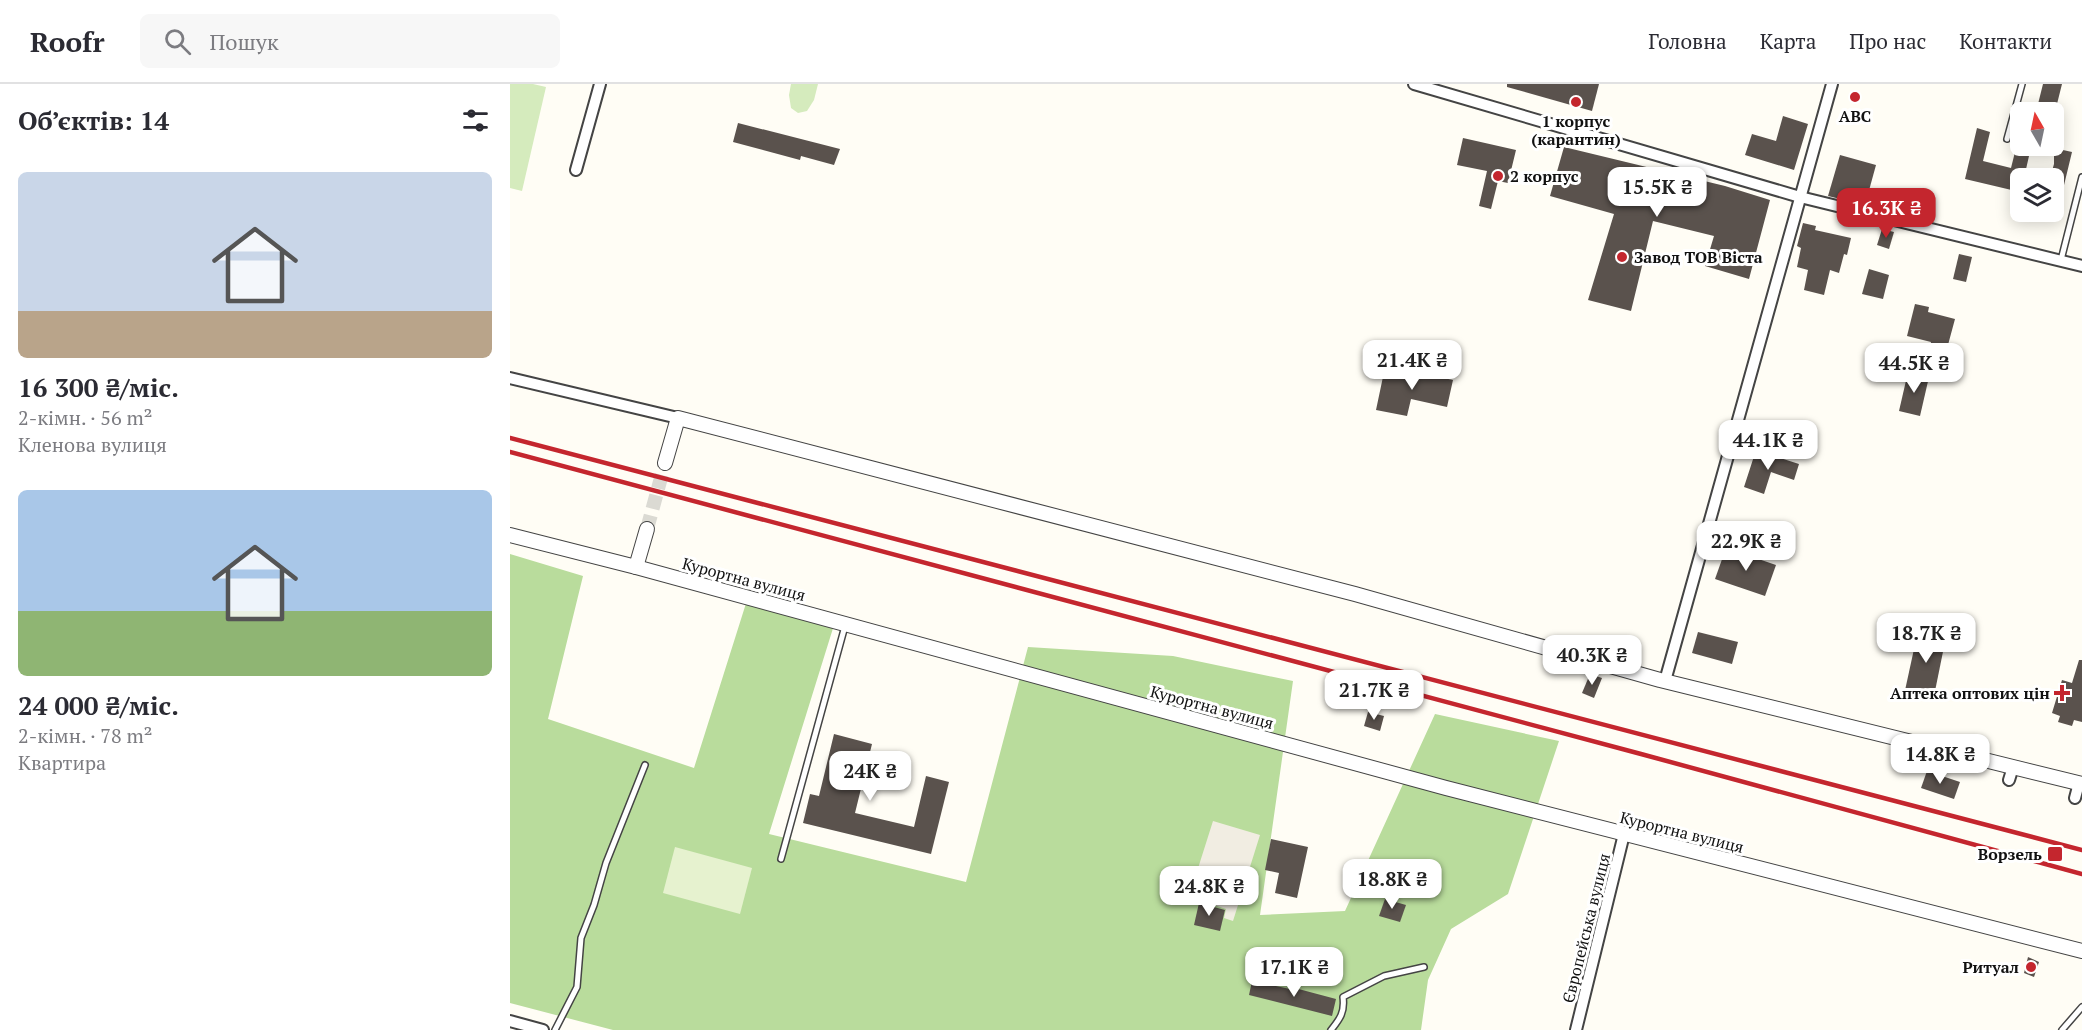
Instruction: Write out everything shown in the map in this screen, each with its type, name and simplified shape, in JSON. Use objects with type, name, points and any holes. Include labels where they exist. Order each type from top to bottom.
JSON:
[{"type":"street","points":[[576,170],[600,84]]},
{"type":"street","points":[[1414,84],[1800,197],[2082,266]]},
{"type":"street","points":[[1665,681],[1832,84]]},
{"type":"street","points":[[510,378],[678,418],[1355,594],[1665,681],[2011,773],[2081,783],[2075,798]]},
{"type":"street","points":[[666,463],[678,418]]},
{"type":"street","points":[[636,567],[647,529]]},
{"type":"street","name":"Курортна вулиця","points":[[510,535],[636,567],[1446,789],[2082,951]]},
{"type":"street","name":"Європейська вулиця","points":[[1576,1030],[1624,834]]},
{"type":"street","points":[[510,1022],[543,1030]]},
{"type":"lane","points":[[2007,139],[2022,84]]},
{"type":"lane","points":[[2061,260],[2082,177]]},
{"type":"lane","points":[[781,859],[846,624]]},
{"type":"lane","points":[[555,1030],[577,987],[581,938],[594,905],[606,863],[645,765]]},
{"type":"lane","points":[[1331,1030],[1341,1019],[1344,1008],[1343,998],[1384,976],[1424,967]]},
{"type":"lane","points":[[2062,1030],[2082,1007]]},
{"type":"green space","points":[[510,84],[533,84],[546,87],[522,191],[510,188]]},
{"type":"green space","points":[[791,84],[818,84],[814,100],[807,111],[798,113],[791,108],[789,95]]},
{"type":"green space","points":[[510,554],[583,576],[548,719],[694,768],[748,597],[834,625],[769,834],[966,882],[1028,647],[1173,656],[1293,681],[1260,915],[1345,911],[1435,714],[1559,741],[1508,894],[1451,929],[1428,980],[1421,1030],[613,1030],[510,1003]]},
{"type":"green space","points":[[675,847],[752,868],[740,914],[663,893]]},
{"type":"shaded area","points":[[1213,821],[1260,835],[1233,921],[1224,918],[1226,909],[1202,901],[1194,905],[1187,903]]},
{"type":"building","name":"1 корпус (карантин)","points":[[1507,84],[1599,84],[1592,111],[1507,87]]},
{"type":"building","points":[[2043,84],[2062,84],[2058,102],[2038,102]]},
{"type":"building","points":[[1783,116],[1808,124],[1794,170],[1745,155],[1752,134],[1776,141]]},
{"type":"building","points":[[738,123],[840,149],[834,165],[801,156],[800,160],[733,142]]},
{"type":"building","points":[[1977,128],[1990,132],[1983,161],[2011,168],[2010,190],[1965,179]]},
{"type":"building","name":"2 корпус","points":[[1463,138],[1516,150],[1508,183],[1498,181],[1491,209],[1479,206],[1487,171],[1457,165]]},
{"type":"building","points":[[1564,147],[1725,186],[1770,200],[1749,279],[1705,266],[1714,236],[1653,221],[1631,311],[1588,300],[1614,214],[1550,196]]},
{"type":"building","points":[[2064,150],[2072,152],[2064,185],[2064,168],[2053,168],[2054,156],[2064,156]]},
{"type":"building","points":[[1840,155],[1876,165],[1865,205],[1828,196]]},
{"type":"building","points":[[2014,156],[2029,156],[2026,168],[2011,168]]},
{"type":"building","points":[[1803,223],[1816,226],[1815,230],[1851,238],[1839,273],[1830,270],[1824,295],[1804,290],[1808,270],[1797,267],[1801,248],[1797,246]]},
{"type":"building","points":[[1882,229],[1894,232],[1889,249],[1877,245]]},
{"type":"building","points":[[1959,254],[1972,257],[1966,282],[1953,279]]},
{"type":"building","points":[[1869,269],[1889,275],[1883,299],[1862,294]]},
{"type":"building","points":[[1915,304],[1929,307],[1928,312],[1955,319],[1945,356],[1929,352],[1931,342],[1907,336]]},
{"type":"building","points":[[1393,367],[1453,380],[1447,407],[1411,399],[1407,416],[1376,410],[1384,372],[1391,374]]},
{"type":"building","points":[[1908,372],[1929,377],[1920,416],[1899,411]]},
{"type":"building","points":[[1756,450],[1799,464],[1794,480],[1771,472],[1764,494],[1744,487]]},
{"type":"building","points":[[1726,548],[1776,565],[1765,596],[1715,579]]},
{"type":"building","points":[[1919,626],[1947,632],[1933,701],[1904,695]]},
{"type":"building","points":[[1698,632],[1738,642],[1732,664],[1692,653]]},
{"type":"building","points":[[2079,660],[2082,660],[2082,722],[2074,720],[2072,726],[2058,722],[2060,716],[2052,713],[2062,680],[2072,683]]},
{"type":"building","points":[[1590,674],[1602,678],[1594,698],[1582,693]]},
{"type":"building","points":[[1368,712],[1384,716],[1380,731],[1364,726]]},
{"type":"building","points":[[834,734],[872,744],[855,813],[914,827],[926,776],[949,782],[931,854],[803,823],[810,794],[819,796]]},
{"type":"building","points":[[1927,771],[1960,782],[1954,799],[1921,788]]},
{"type":"building","points":[[1271,839],[1308,847],[1297,898],[1275,893],[1279,873],[1265,870]]},
{"type":"building","points":[[1385,899],[1406,905],[1400,922],[1379,916]]},
{"type":"building","points":[[1199,903],[1225,910],[1220,931],[1194,925]]},
{"type":"building","name":"Ритуал","points":[[2028,957],[2039,962],[2034,977],[2024,973]]},
{"type":"building","points":[[1252,981],[1290,989],[1291,987],[1336,999],[1332,1016],[1249,995]]},
{"type":"tunnel","points":[[647,529],[665,463]]},
{"type":"railway","points":[[510,438],[2082,850]]},
{"type":"railway","points":[[510,452],[2082,874]]},
{"type":"place","name":"ABC","points":[[1855,97]]},
{"type":"place","name":"1 корпус (карантин)","points":[[1576,102]]},
{"type":"place","name":"2 корпус","points":[[1498,176]]},
{"type":"place","name":"Завод ТОВ Віста","points":[[1622,257]]},
{"type":"place","name":"Аптека оптових цін","points":[[2062,693]]},
{"type":"place","name":"Ворзель","points":[[2055,854]]},
{"type":"place","name":"Ритуал","points":[[2031,967]]}]
